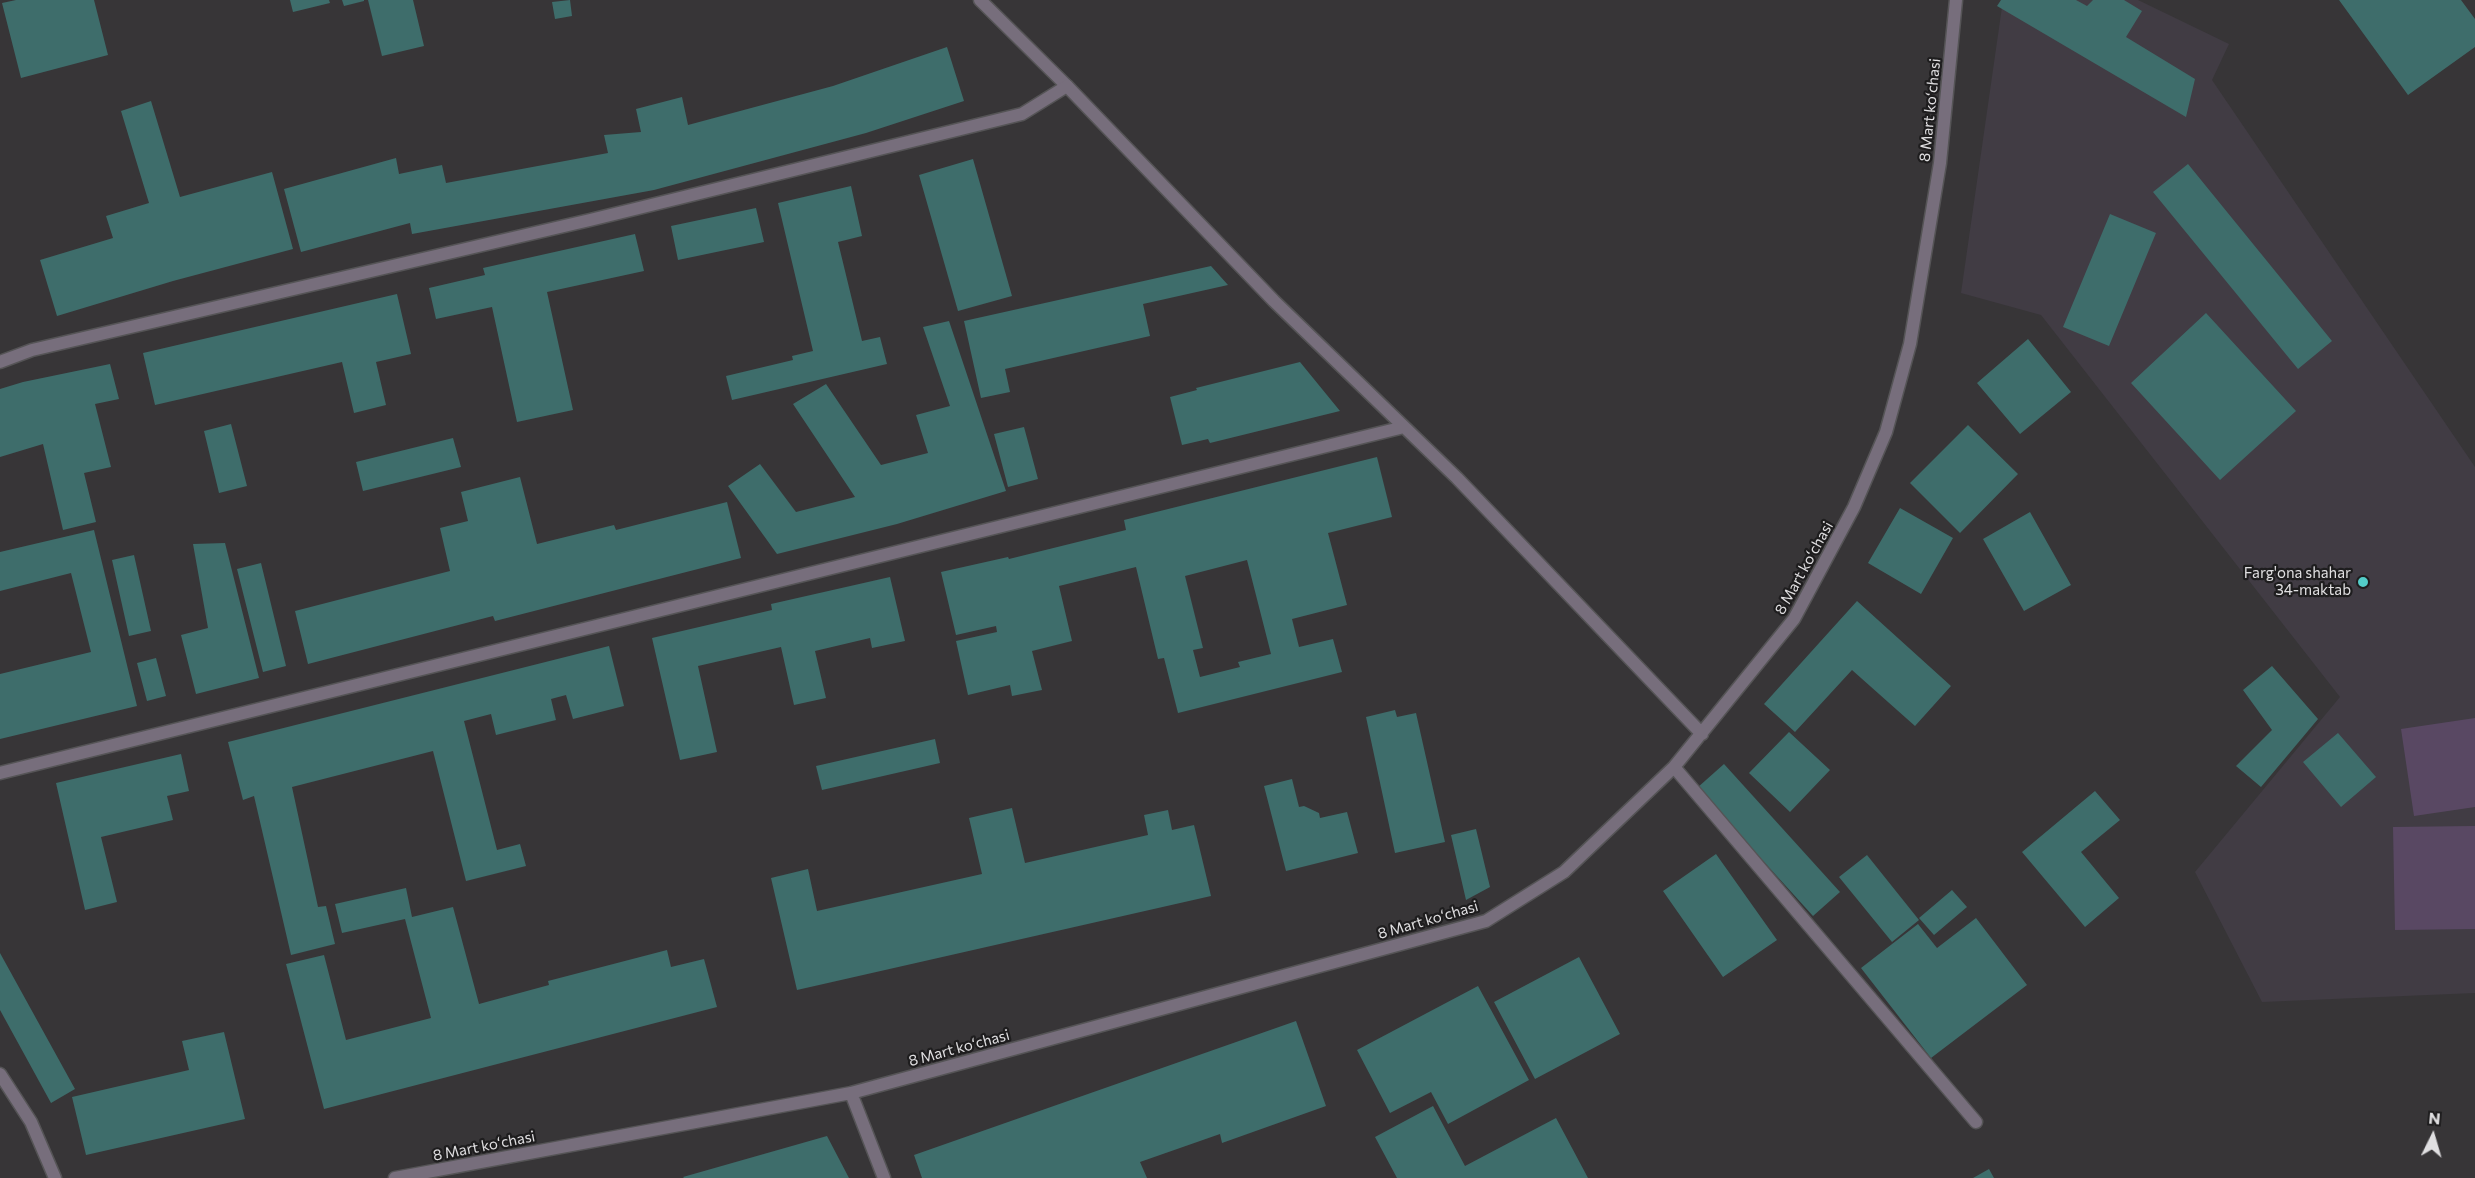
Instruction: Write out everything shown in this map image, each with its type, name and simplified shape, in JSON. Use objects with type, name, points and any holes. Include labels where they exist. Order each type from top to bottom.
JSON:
[{"type":"street","points":[[980,0],[1067,86],[1274,301],[1457,478],[1702,734]]},
{"type":"street","name":"8 Mart koʻchasi","points":[[395,1178],[850,1093],[1486,921],[1564,872],[1674,767],[1794,619],[1854,507],[1886,432],[1910,344],[1939,175],[1956,0]]},
{"type":"street","points":[[0,362],[32,350],[590,220],[1022,114],[1067,86]]},
{"type":"street","points":[[0,773],[1404,427]]},
{"type":"street","points":[[1674,767],[1976,1122]]},
{"type":"street","points":[[0,1074],[31,1122],[55,1178]]},
{"type":"street","points":[[850,1093],[884,1178]]},
{"type":"shaded area","name":"Farg'ona shahar 34-maktab","points":[[2003,0],[2138,0],[2229,44],[2212,80],[2475,467],[2475,993],[2262,1002],[2195,872],[2340,697],[2041,315],[1961,293]]},
{"type":"shaded area","points":[[2475,718],[2475,807],[2414,816],[2401,729]]},
{"type":"shaded area","points":[[2475,826],[2475,929],[2395,930],[2393,827]]},
{"type":"building","points":[[16,0],[94,0],[108,55],[21,78],[2,3]]},
{"type":"building","points":[[290,0],[329,0],[330,3],[293,12]]},
{"type":"building","points":[[342,0],[364,0],[364,1],[344,6]]},
{"type":"building","points":[[368,0],[413,0],[424,46],[382,56]]},
{"type":"building","points":[[570,0],[572,16],[555,19],[552,2]]},
{"type":"building","points":[[2001,0],[2076,0],[2087,6],[2093,0],[2124,0],[2142,11],[2126,37],[2195,79],[2186,117],[1997,6]]},
{"type":"building","points":[[2339,0],[2461,0],[2475,19],[2475,47],[2408,95]]},
{"type":"building","points":[[947,47],[964,101],[866,133],[654,190],[412,234],[410,223],[301,252],[284,189],[396,158],[399,174],[442,165],[446,183],[608,153],[604,135],[641,132],[636,109],[682,97],[688,125],[833,86]]},
{"type":"building","points":[[151,101],[180,197],[272,172],[293,249],[173,281],[57,316],[40,260],[113,238],[106,216],[149,203],[121,111]]},
{"type":"building","points":[[973,159],[1012,296],[958,311],[919,175]]},
{"type":"building","points":[[2188,164],[2332,341],[2298,369],[2153,192]]},
{"type":"building","points":[[851,186],[862,236],[838,242],[862,341],[880,337],[887,364],[732,400],[726,376],[793,360],[792,356],[813,351],[778,203]]},
{"type":"building","points":[[756,208],[764,242],[678,260],[671,226]]},
{"type":"building","points":[[2110,214],[2156,233],[2109,346],[2063,327]]},
{"type":"building","points":[[635,234],[644,271],[547,292],[573,410],[517,422],[492,307],[436,319],[429,288],[485,275],[483,268]]},
{"type":"building","points":[[1211,266],[1228,285],[1143,304],[1150,336],[1005,369],[1010,392],[981,398],[964,321]]},
{"type":"building","points":[[397,294],[411,354],[376,362],[386,405],[354,413],[342,362],[155,405],[143,353]]},
{"type":"building","points":[[2206,313],[2296,411],[2220,480],[2131,383]]},
{"type":"building","points":[[949,321],[1006,491],[897,524],[777,554],[728,486],[760,464],[796,512],[855,497],[793,404],[826,384],[881,465],[928,453],[916,415],[950,406],[923,327]]},
{"type":"building","points":[[2028,339],[2071,392],[2020,434],[1977,383]]},
{"type":"building","points":[[1300,362],[1340,411],[1210,443],[1208,439],[1182,445],[1170,397],[1197,390],[1196,388]]},
{"type":"building","points":[[110,364],[119,399],[95,404],[111,467],[84,473],[96,522],[63,530],[43,444],[0,457],[0,389]]},
{"type":"building","points":[[231,424],[247,486],[219,493],[204,431]]},
{"type":"building","points":[[1968,425],[2018,474],[1960,533],[1910,483]]},
{"type":"building","points":[[1024,427],[1038,479],[1008,487],[994,434]]},
{"type":"building","points":[[453,438],[461,467],[363,491],[356,462]]},
{"type":"building","points":[[1377,457],[1392,517],[1328,533],[1347,605],[1292,619],[1299,647],[1333,639],[1342,672],[1178,713],[1164,658],[1158,659],[1136,567],[1059,586],[1072,641],[1032,651],[1042,690],[1012,696],[1010,685],[968,695],[956,641],[997,632],[996,626],[956,635],[941,572],[1008,557],[1009,559],[1126,530],[1124,520]],"holes":[[[1247,560],[1271,654],[1238,662],[1240,667],[1200,677],[1193,650],[1203,648],[1185,576]]]},
{"type":"building","points":[[520,477],[537,544],[614,525],[616,530],[727,502],[741,558],[495,621],[493,616],[308,664],[295,611],[450,571],[440,528],[468,521],[461,492]]},
{"type":"building","points":[[1900,508],[1953,538],[1921,594],[1868,563]]},
{"type":"building","points":[[2030,512],[2071,585],[2024,611],[1983,539]]},
{"type":"building","points":[[94,530],[137,706],[0,739],[0,674],[91,652],[71,573],[0,591],[0,552]]},
{"type":"building","points":[[225,543],[259,678],[196,694],[181,635],[208,628],[193,544]]},
{"type":"building","points":[[134,555],[151,631],[129,636],[112,560]]},
{"type":"building","points":[[261,563],[286,666],[263,672],[237,569]]},
{"type":"building","points":[[890,577],[905,641],[872,648],[870,638],[815,651],[826,698],[794,705],[781,647],[698,666],[717,752],[680,760],[652,638],[772,610],[771,604]]},
{"type":"building","points":[[1857,601],[1951,686],[1915,726],[1852,670],[1795,732],[1764,704]]},
{"type":"building","points":[[609,646],[624,706],[573,719],[566,695],[551,699],[556,720],[496,735],[491,714],[464,721],[497,850],[520,844],[526,866],[466,881],[433,751],[292,787],[318,907],[326,906],[335,944],[291,955],[254,796],[243,800],[228,742]]},
{"type":"building","points":[[156,658],[166,696],[147,701],[137,663]]},
{"type":"building","points":[[2272,666],[2318,719],[2261,787],[2236,766],[2272,730],[2243,690]]},
{"type":"building","points":[[1395,710],[1397,717],[1416,713],[1445,842],[1395,853],[1366,717]]},
{"type":"building","points":[[1789,732],[1830,770],[1790,812],[1749,773]]},
{"type":"building","points":[[2338,733],[2376,777],[2341,807],[2303,762]]},
{"type":"building","points":[[935,739],[940,763],[822,790],[816,766]]},
{"type":"building","points":[[181,754],[189,791],[167,796],[173,820],[101,837],[117,902],[85,910],[56,783]]},
{"type":"building","points":[[1724,764],[1840,892],[1813,916],[1697,788]]},
{"type":"building","points":[[1292,779],[1299,807],[1304,806],[1319,813],[1320,818],[1347,812],[1358,853],[1286,871],[1264,786]]},
{"type":"building","points":[[2095,791],[2120,820],[2081,852],[2119,898],[2085,927],[2022,852]]},
{"type":"building","points":[[1012,808],[1025,863],[1148,835],[1144,815],[1168,810],[1172,830],[1194,825],[1211,896],[797,990],[771,878],[808,869],[817,911],[982,874],[969,818]]},
{"type":"building","points":[[1476,829],[1490,887],[1466,900],[1451,835]]},
{"type":"building","points":[[1716,854],[1777,940],[1723,977],[1663,891]]},
{"type":"building","points":[[1867,855],[1919,920],[1892,942],[1839,877]]},
{"type":"building","points":[[406,888],[412,917],[453,907],[479,1004],[549,985],[548,981],[667,950],[671,967],[704,959],[717,1007],[324,1109],[286,964],[324,955],[346,1040],[431,1018],[405,919],[342,933],[335,904]]},
{"type":"building","points":[[1952,890],[1967,907],[1934,935],[1919,918]]},
{"type":"building","points":[[1976,918],[2027,985],[1931,1058],[1861,968],[1918,924],[1937,948]]},
{"type":"building","points":[[0,953],[75,1089],[51,1103],[0,1010]]},
{"type":"building","points":[[1579,957],[1620,1034],[1535,1079],[1494,1002]]},
{"type":"building","points":[[1478,986],[1529,1080],[1448,1124],[1431,1092],[1390,1113],[1357,1050]]},
{"type":"building","points":[[1296,1021],[1326,1106],[1222,1143],[1220,1134],[1140,1162],[1147,1178],[922,1178],[914,1155]]},
{"type":"building","points":[[224,1032],[245,1119],[86,1155],[72,1097],[189,1070],[182,1041]]},
{"type":"building","points":[[1433,1106],[1465,1166],[1556,1118],[1588,1178],[1397,1178],[1375,1137]]},
{"type":"building","points":[[827,1136],[849,1178],[683,1177]]},
{"type":"building","points":[[1989,1169],[1994,1178],[1973,1178]]},
{"type":"place","name":"Farg'ona shahar 34-maktab","points":[[2363,582]]}]
